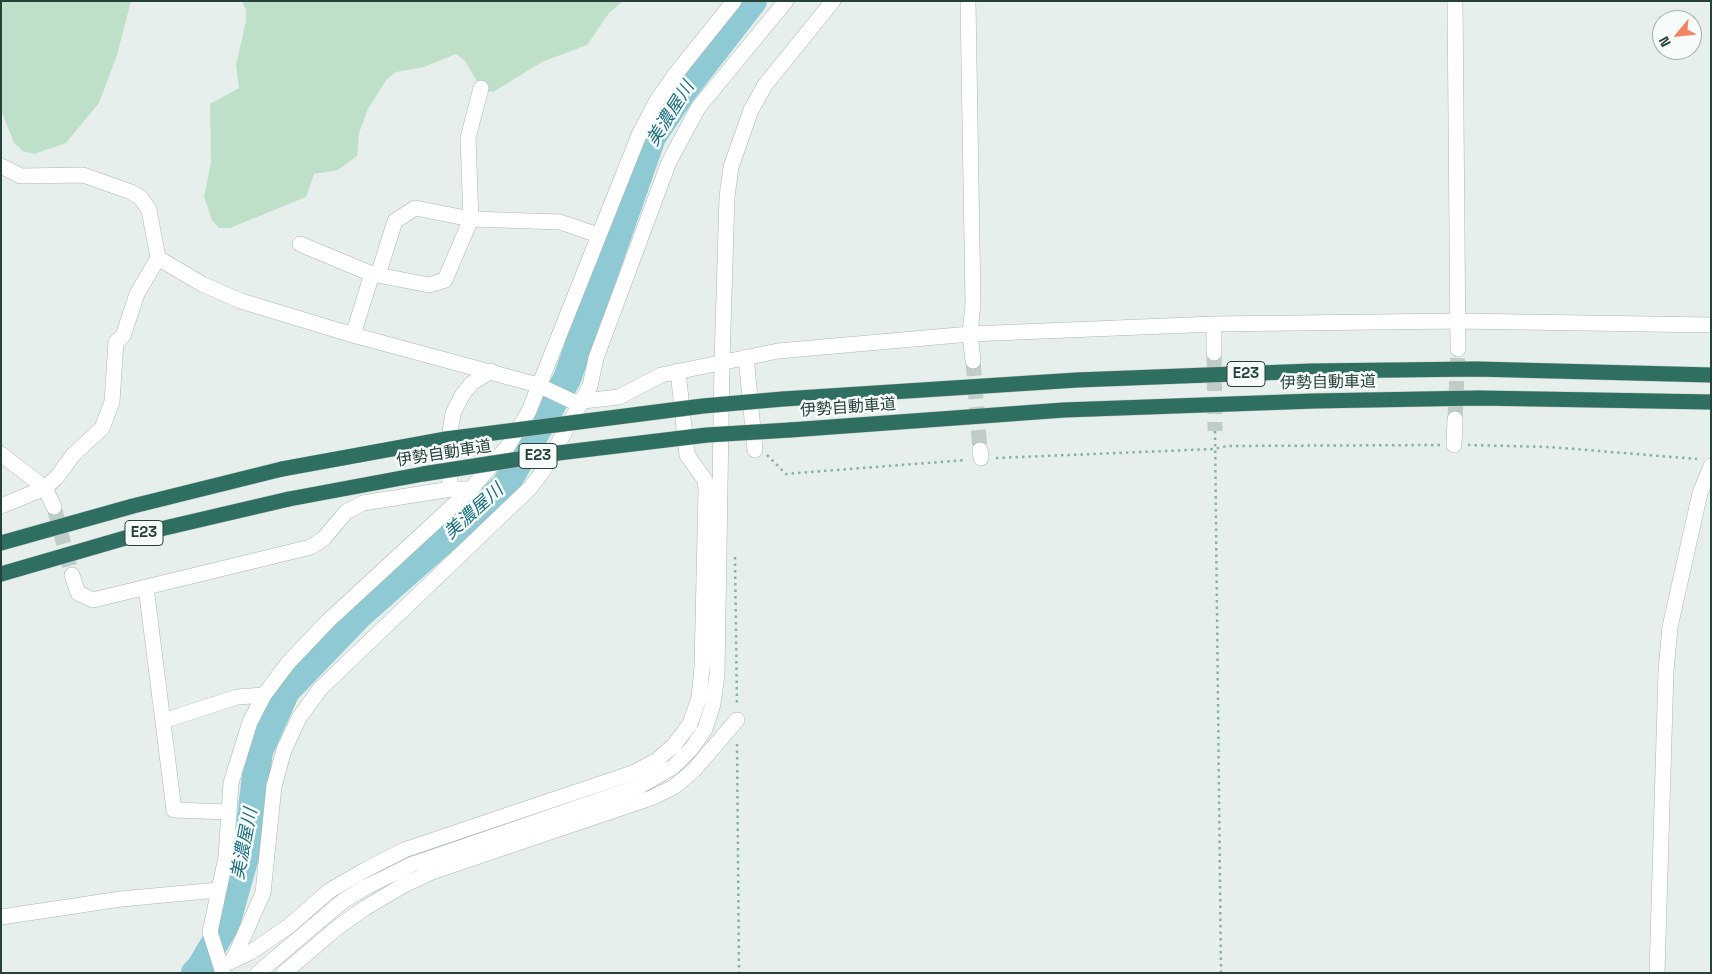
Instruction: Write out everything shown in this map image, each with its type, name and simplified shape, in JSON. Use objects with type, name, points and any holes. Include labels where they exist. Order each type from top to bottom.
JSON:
[{"type":"highway","name":"伊勢自動車道","points":[[1,543],[133,506],[282,469],[446,439],[703,406],[1077,380],[1312,371],[1476,369],[1711,375]]},
{"type":"highway","name":"伊勢自動車道","points":[[1,574],[138,534],[289,499],[423,474],[558,453],[706,435],[1064,410],[1314,401],[1479,398],[1631,399],[1711,402]]},
{"type":"highway","points":[[1631,399],[1711,412]]},
{"type":"street","points":[[226,966],[210,932],[226,857],[231,784],[250,722],[264,695],[288,663],[328,622],[471,489],[508,446],[542,387],[624,168],[656,102],[674,76],[734,1]]},
{"type":"street","points":[[226,966],[263,893],[274,786],[284,750],[299,718],[320,689],[530,488],[543,471],[578,401],[590,386],[596,358],[669,162],[698,108],[786,1]]},
{"type":"street","points":[[258,973],[343,901],[366,887],[413,864],[640,786],[673,767],[691,749],[705,729],[713,704],[718,675],[722,361],[727,197],[731,167],[739,139],[751,110],[765,85],[833,1]]},
{"type":"street","points":[[968,1],[973,304],[970,334],[972,361]]},
{"type":"street","points":[[1455,1],[1458,349]]},
{"type":"street","points":[[300,244],[375,274],[429,285],[445,280],[471,219],[468,138],[481,88]]},
{"type":"street","points":[[1,166],[21,176],[83,175],[131,192],[141,198],[148,210],[158,258],[136,294],[123,336],[116,342],[112,402],[102,428],[73,455],[57,477],[46,488],[1,506]]},
{"type":"street","points":[[353,335],[395,221],[414,208],[471,219],[560,222],[598,235]]},
{"type":"street","points":[[158,258],[202,284],[241,301],[353,335],[491,371],[578,401],[619,397],[652,378],[722,361],[778,351],[970,334],[1214,324],[1458,321],[1711,325]]},
{"type":"street","points":[[1214,324],[1214,353]]},
{"type":"street","points":[[746,357],[755,450]]},
{"type":"street","points":[[451,490],[448,445],[453,414],[463,394],[472,383],[491,371]]},
{"type":"street","points":[[226,966],[251,952],[288,926],[329,891],[365,870],[404,850],[635,772],[656,760],[674,745],[690,724],[699,698],[702,667],[706,490],[705,480],[687,455],[678,371]]},
{"type":"street","points":[[1454,444],[1455,419]]},
{"type":"street","points":[[1,454],[46,488],[54,507]]},
{"type":"street","points":[[1657,973],[1666,672],[1670,627],[1700,494],[1711,466]]},
{"type":"street","points":[[72,576],[78,594],[93,600],[311,547],[324,538],[346,512],[363,503],[451,490],[471,489]]},
{"type":"street","points":[[146,587],[174,810],[228,812]]},
{"type":"street","points":[[163,721],[237,697],[264,695]]},
{"type":"street","points":[[284,973],[338,927],[364,908],[404,885],[432,872],[651,798],[674,788],[693,771],[737,720]]},
{"type":"street","points":[[1,917],[121,898],[218,890]]},
{"type":"path","points":[[1215,431],[1221,973]]},
{"type":"path","points":[[755,450],[766,454],[786,474],[981,454],[1214,449]]},
{"type":"path","points":[[735,552],[738,973]]},
{"type":"green space","points":[[1,1],[131,1],[117,55],[99,103],[66,143],[34,154],[23,151],[14,143],[1,110]]},
{"type":"green space","points":[[242,1],[623,1],[609,13],[587,45],[542,62],[493,92],[482,90],[465,61],[456,54],[424,67],[396,72],[387,79],[368,109],[359,133],[357,156],[338,170],[314,174],[306,197],[230,228],[219,228],[212,220],[204,197],[211,162],[210,104],[239,88],[236,65],[246,21],[246,10]]},
{"type":"waterway","name":"美濃屋川","points":[[195,973],[200,968],[226,924],[247,850],[259,751],[286,691],[359,615],[505,486],[567,379],[652,137],[683,91],[753,1]]},
{"type":"tunnel","points":[[1455,419],[1458,349]]},
{"type":"tunnel","points":[[1214,353],[1215,431]]},
{"type":"tunnel","points":[[973,361],[980,450]]},
{"type":"tunnel","points":[[54,507],[72,575]]}]
